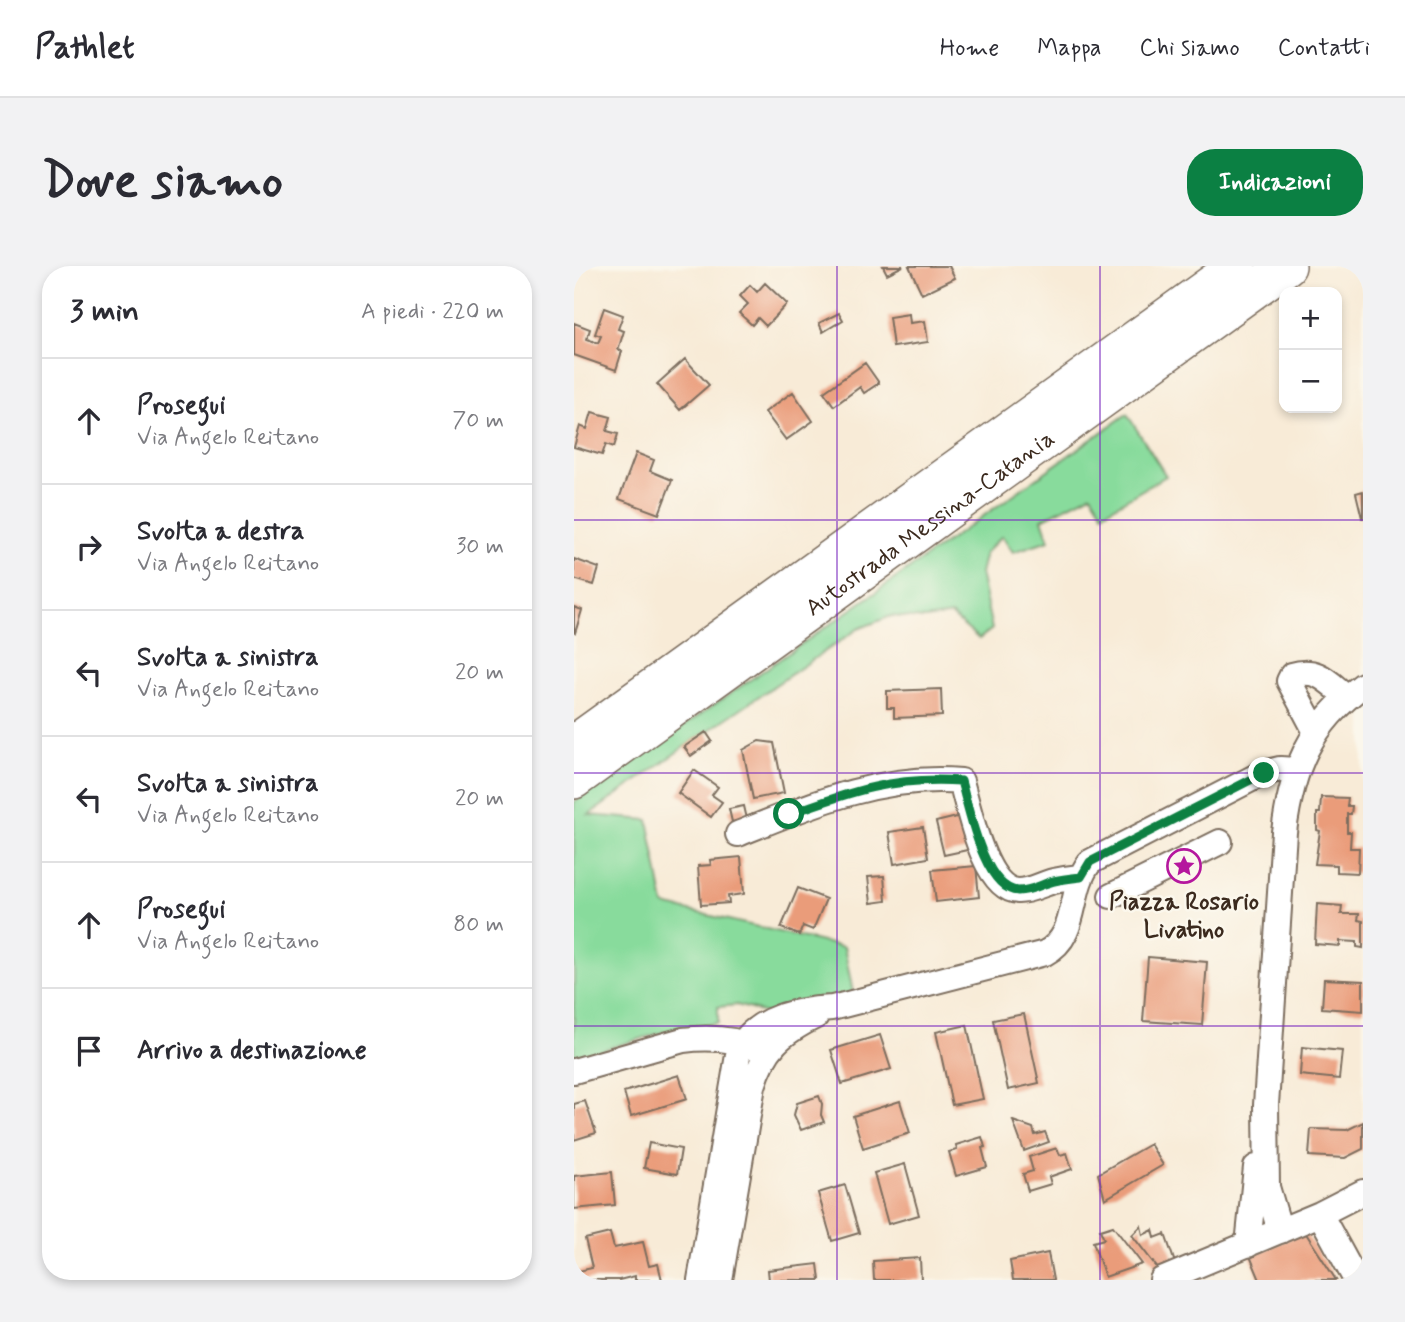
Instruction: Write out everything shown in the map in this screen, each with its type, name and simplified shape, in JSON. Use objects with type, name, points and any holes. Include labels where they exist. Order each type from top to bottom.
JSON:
[{"type":"highway","name":"Autostrada Messina-Catania","points":[[574,744],[1237,266]]},
{"type":"highway","name":"Autostrada Messina-Catania","points":[[574,780],[1287,266]]},
{"type":"street","points":[[1280,1231],[1267,1187],[1266,1105],[1284,832],[1289,796],[1296,770],[1316,732],[1328,716],[1355,691],[1305,671],[1292,675],[1289,681],[1316,732]]},
{"type":"street","points":[[700,1280],[743,1087],[768,1052],[792,1028],[832,1008],[1045,953],[1057,946],[1064,937],[1082,874],[1090,862],[1264,773],[1280,769],[1296,770]]},
{"type":"street","points":[[738,834],[856,790],[893,782],[961,781],[989,869],[1001,884],[1015,891],[1033,890],[1053,881],[1082,874]]},
{"type":"street","points":[[1158,828],[1176,864]]},
{"type":"street","points":[[1111,896],[1220,842]]},
{"type":"street","points":[[720,1280],[743,1087],[739,1049],[757,1028],[775,1018],[803,1009],[832,1008]]},
{"type":"street","points":[[574,1071],[683,1040],[701,1038],[743,1042],[768,1052]]},
{"type":"street","points":[[1248,1245],[1257,1153],[1266,1105]]},
{"type":"street","points":[[1162,1280],[1320,1214],[1363,1192]]},
{"type":"street","points":[[1320,1214],[1356,1280]]},
{"type":"green space","points":[[1127,414],[1166,476],[1103,513],[1091,494],[1042,519],[1049,540],[1013,552],[1002,536],[985,553],[980,573],[992,629],[979,639],[951,615],[925,619],[891,616],[858,629],[589,815],[648,820],[664,905],[844,947],[853,993],[772,1015],[737,1005],[718,1007],[718,1023],[668,1031],[574,1058],[574,802]]},
{"type":"building","points":[[883,266],[903,266],[887,274]]},
{"type":"building","points":[[909,266],[949,266],[955,278],[922,294]]},
{"type":"building","points":[[765,283],[787,304],[766,326],[758,318],[752,325],[739,313],[748,304],[740,296],[750,285],[757,292]]},
{"type":"building","points":[[604,308],[623,315],[618,329],[624,331],[618,350],[622,351],[616,370],[574,355],[574,323],[590,329],[587,339],[598,343],[601,336],[595,334]]},
{"type":"building","points":[[839,313],[843,320],[823,332],[819,323]]},
{"type":"building","points":[[909,314],[910,323],[925,321],[928,342],[893,347],[889,317]]},
{"type":"building","points":[[685,359],[709,385],[680,410],[657,384]]},
{"type":"building","points":[[865,363],[879,383],[864,393],[860,387],[834,406],[824,392]]},
{"type":"building","points":[[793,392],[813,421],[786,440],[765,412]]},
{"type":"building","points":[[592,412],[611,417],[607,431],[618,434],[614,447],[606,444],[602,455],[574,447],[580,426],[587,429]]},
{"type":"building","points":[[636,453],[654,460],[650,471],[672,480],[659,514],[619,499]]},
{"type":"building","points":[[1363,491],[1363,518],[1362,518],[1356,493]]},
{"type":"building","points":[[574,559],[599,568],[594,585],[574,579]]},
{"type":"building","points":[[574,607],[582,610],[575,633],[574,632]]},
{"type":"building","points":[[941,689],[942,716],[894,718],[894,708],[887,708],[887,691]]},
{"type":"building","points":[[706,732],[712,741],[691,756],[684,747]]},
{"type":"building","points":[[759,741],[774,743],[784,793],[753,799],[743,750]]},
{"type":"building","points":[[694,770],[718,787],[712,795],[722,802],[711,817],[678,793]]},
{"type":"building","points":[[1321,797],[1348,798],[1347,806],[1352,806],[1351,814],[1347,814],[1347,832],[1351,832],[1350,848],[1359,848],[1358,873],[1337,872],[1337,865],[1315,864],[1320,831],[1317,830],[1317,813],[1320,813]]},
{"type":"building","points":[[744,806],[747,819],[732,822],[729,809]]},
{"type":"building","points":[[965,815],[972,849],[944,855],[936,822]]},
{"type":"building","points":[[923,827],[928,858],[894,864],[889,832]]},
{"type":"building","points":[[741,857],[744,894],[728,896],[729,903],[701,905],[698,866],[711,865],[710,860]]},
{"type":"building","points":[[976,866],[979,897],[936,902],[932,870]]},
{"type":"building","points":[[884,876],[886,901],[871,903],[868,877]]},
{"type":"building","points":[[798,888],[826,899],[813,930],[803,926],[799,935],[781,928]]},
{"type":"building","points":[[1317,904],[1342,906],[1341,914],[1359,914],[1358,920],[1363,921],[1363,948],[1357,947],[1357,942],[1340,941],[1340,946],[1315,944]]},
{"type":"building","points":[[1148,957],[1207,962],[1202,1025],[1143,1021]]},
{"type":"building","points":[[1324,979],[1363,981],[1363,1011],[1322,1008]]},
{"type":"building","points":[[1024,1014],[1039,1083],[1008,1090],[993,1020]]},
{"type":"building","points":[[967,1025],[983,1099],[952,1105],[936,1032]]},
{"type":"building","points":[[880,1035],[891,1069],[842,1084],[831,1050]]},
{"type":"building","points":[[1302,1047],[1342,1051],[1339,1079],[1300,1075]]},
{"type":"building","points":[[679,1075],[687,1099],[631,1116],[624,1092]]},
{"type":"building","points":[[819,1096],[824,1122],[801,1130],[794,1115],[797,1103]]},
{"type":"building","points":[[585,1101],[596,1133],[574,1140],[574,1104]]},
{"type":"building","points":[[900,1101],[910,1133],[863,1148],[853,1116]]},
{"type":"building","points":[[1013,1121],[1033,1128],[1035,1135],[1045,1132],[1049,1142],[1024,1151]]},
{"type":"building","points":[[1363,1122],[1363,1149],[1345,1158],[1309,1156],[1311,1129],[1347,1130]]},
{"type":"building","points":[[982,1137],[987,1167],[956,1176],[949,1152],[957,1150],[956,1145]]},
{"type":"building","points":[[649,1143],[681,1149],[677,1174],[644,1168]]},
{"type":"building","points":[[1150,1144],[1163,1165],[1105,1199],[1098,1174]]},
{"type":"building","points":[[1057,1148],[1060,1155],[1067,1153],[1072,1169],[1049,1177],[1051,1184],[1028,1191],[1023,1174],[1033,1171],[1029,1157]]},
{"type":"building","points":[[905,1164],[919,1215],[888,1224],[874,1173]]},
{"type":"building","points":[[612,1172],[615,1205],[574,1209],[574,1176]]},
{"type":"building","points":[[845,1185],[859,1233],[832,1241],[818,1193]]},
{"type":"building","points":[[1113,1226],[1142,1264],[1105,1277],[1093,1242],[1104,1239],[1100,1230]]},
{"type":"building","points":[[1141,1226],[1143,1235],[1153,1230],[1155,1238],[1165,1234],[1175,1263],[1159,1270],[1132,1235]]},
{"type":"building","points":[[1305,1232],[1336,1280],[1260,1280],[1250,1256]]},
{"type":"building","points":[[610,1233],[614,1248],[643,1242],[649,1266],[658,1264],[662,1280],[635,1280],[635,1276],[619,1280],[574,1280],[574,1272],[592,1268],[585,1239]]},
{"type":"building","points":[[1048,1253],[1053,1280],[1013,1280],[1010,1261]]},
{"type":"building","points":[[920,1258],[921,1280],[874,1280],[873,1261]]},
{"type":"building","points":[[818,1264],[820,1280],[769,1280],[768,1270]]},
{"type":"place","name":"Piazza Rosario Livatino","points":[[1184,866]]},
{"type":"route","points":[[789,814],[856,790],[893,782],[961,781],[989,869],[1001,884],[1015,891],[1033,890],[1053,881],[1081,877],[1090,862],[1264,773]]}]
